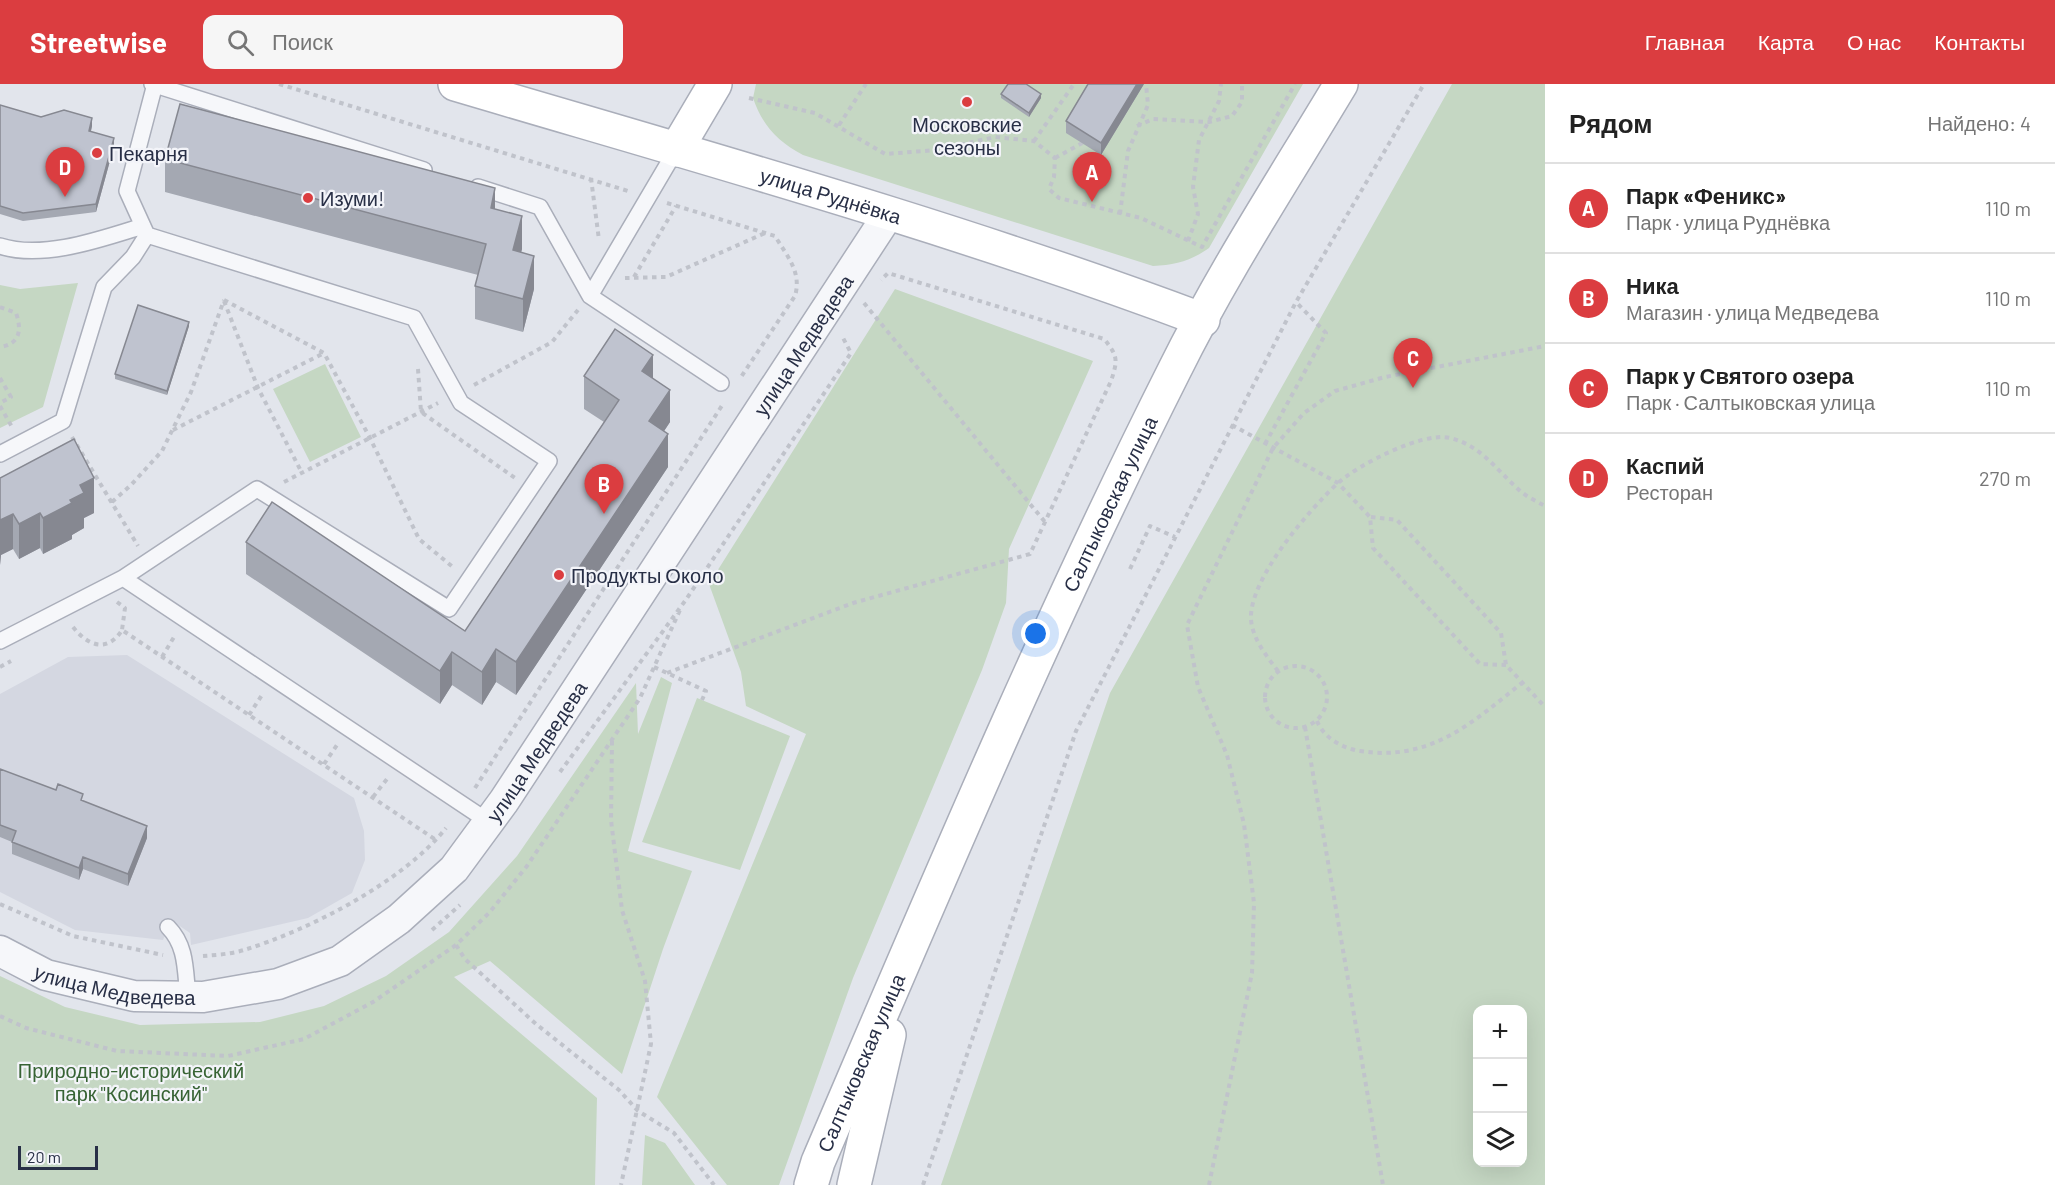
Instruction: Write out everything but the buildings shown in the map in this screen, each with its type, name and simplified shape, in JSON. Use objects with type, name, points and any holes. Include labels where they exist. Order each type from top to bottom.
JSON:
[{"type":"main road","name":"улица Руднёвка","points":[[454,84],[888,215],[1119,288],[1203,320]]},
{"type":"main road","points":[[676,150],[715,84]]},
{"type":"main road","name":"Салтыковская улица","points":[[811,1185],[818,1162],[913,940],[1040,651],[1175,368],[1341,84]]},
{"type":"main road","name":"Салтыковская улица","points":[[854,1185],[913,940]]},
{"type":"street","name":"улица Медведева","points":[[0,951],[46,975],[134,996],[203,997],[278,984],[340,961],[399,919],[454,869],[489,822],[548,737],[888,215]]},
{"type":"lane","points":[[0,454],[63,421],[104,287],[133,257],[145,230],[127,191],[154,84],[438,175]]},
{"type":"lane","points":[[590,296],[676,150]]},
{"type":"lane","points":[[461,182],[540,207],[590,296],[721,383]]},
{"type":"lane","points":[[0,246],[16,251],[86,244],[145,230],[414,318],[460,403],[549,461],[449,609],[257,489],[123,578],[0,641]]},
{"type":"lane","points":[[123,578],[489,822]]},
{"type":"lane","points":[[168,927],[178,937],[184,959],[188,997]]},
{"type":"path","points":[[279,84],[775,236],[794,265],[798,283],[795,296],[738,382]]},
{"type":"path","points":[[839,125],[866,84]]},
{"type":"path","points":[[1034,141],[1074,84]]},
{"type":"path","points":[[1120,214],[1128,151],[1136,127],[1148,105],[1146,84]]},
{"type":"path","points":[[1188,240],[1198,214],[1198,200],[1193,187],[1199,140],[1219,101],[1221,84]]},
{"type":"path","points":[[1136,127],[1159,119],[1209,122],[1232,116],[1242,102],[1242,84]]},
{"type":"path","points":[[1055,158],[1054,177],[1049,189],[1059,198],[1141,218],[1202,247],[1295,84]]},
{"type":"path","points":[[923,1185],[1077,731],[1296,302],[1424,84]]},
{"type":"path","points":[[749,98],[814,113],[839,125],[854,137],[885,154],[937,150],[995,136],[1034,141],[1055,158]]},
{"type":"path","points":[[1055,158],[1084,144],[1090,134]]},
{"type":"path","points":[[591,178],[602,276],[666,277],[765,233]]},
{"type":"path","points":[[633,277],[675,206]]},
{"type":"path","points":[[668,673],[853,603],[1030,554],[1112,381],[1117,361],[1113,350],[1104,339],[888,273]]},
{"type":"path","points":[[264,493],[552,342],[590,296]]},
{"type":"path","points":[[112,502],[162,451],[191,392],[224,300]]},
{"type":"path","points":[[224,300],[324,352],[370,438],[419,539],[469,579]]},
{"type":"path","points":[[224,300],[258,388],[302,472]]},
{"type":"path","points":[[862,301],[1045,522]]},
{"type":"path","points":[[1265,444],[1326,333],[1296,302]]},
{"type":"path","points":[[0,307],[16,313],[21,326],[19,336],[9,346],[0,347]]},
{"type":"path","points":[[1209,1185],[1252,973],[1254,903],[1244,824],[1227,755],[1198,687],[1187,625],[1273,448],[1304,413],[1335,391],[1385,377],[1545,346]]},
{"type":"path","points":[[172,430],[258,388],[324,352]]},
{"type":"path","points":[[0,378],[11,397],[0,403]]},
{"type":"path","points":[[0,904],[73,936],[184,959],[241,951],[300,930],[360,897],[436,840],[464,805],[725,401]]},
{"type":"path","points":[[63,421],[148,562]]},
{"type":"path","points":[[1232,425],[1338,483],[1370,517],[1373,549],[1480,664],[1506,665]]},
{"type":"path","points":[[1278,671],[1262,651],[1251,620],[1258,585],[1283,546],[1338,483],[1372,459],[1418,441],[1448,437],[1481,452],[1520,491],[1545,506]]},
{"type":"path","points":[[1370,517],[1397,520],[1501,633],[1506,665],[1545,707]]},
{"type":"path","points":[[1130,569],[1150,526],[1175,537]]},
{"type":"path","points":[[0,1016],[26,1029],[117,1051],[228,1056],[304,1039],[373,1002],[456,945],[489,912],[527,866],[640,698],[685,600]]},
{"type":"path","points":[[64,632],[73,627],[83,640],[101,645],[116,639],[122,630],[436,840]]},
{"type":"path","points":[[0,667],[18,657]]},
{"type":"path","points":[[1302,666],[1313,670],[1322,678],[1328,701],[1317,721],[1305,727],[1293,728],[1281,724],[1271,716],[1266,704],[1265,692],[1270,680],[1278,671],[1302,666]]},
{"type":"path","points":[[654,667],[706,691],[702,700]]},
{"type":"path","points":[[1317,721],[1321,732],[1347,749],[1376,754],[1408,753],[1450,736],[1523,682]]},
{"type":"path","points":[[1305,727],[1383,1185]]},
{"type":"path","points":[[612,739],[611,820],[622,910],[645,981],[651,1044],[638,1111],[620,1180],[621,1185]]},
{"type":"path","points":[[456,945],[465,959],[536,1024],[619,1090],[638,1111],[674,1133],[714,1185]]},
{"type":"shaded area","points":[[127,655],[354,798],[364,831],[365,860],[352,893],[308,918],[191,945],[190,933],[171,920],[163,940],[75,930],[0,892],[0,694],[68,657]]},
{"type":"green space","points":[[756,84],[1303,84],[1209,248],[1182,262],[1153,266],[803,155],[786,144],[766,124],[753,98]]},
{"type":"green space","points":[[1452,84],[1545,84],[1545,1185],[941,1185],[1110,693]]},
{"type":"green space","points":[[78,283],[43,407],[0,428],[0,285],[20,289]]},
{"type":"green space","points":[[895,289],[1093,361],[1009,549],[1006,603],[982,670],[853,978],[779,1185],[727,1185],[657,1097],[806,734],[746,706],[741,672],[709,584]]},
{"type":"green space","points":[[325,364],[361,437],[310,462],[273,389]]},
{"type":"green space","name":"Природно-исторический парк \"Косинский\"","points":[[661,677],[672,683],[628,851],[692,871],[663,949],[622,1074],[490,961],[454,977],[597,1098],[595,1185],[0,1185],[0,976],[65,1007],[140,1025],[260,1022],[324,1006],[386,976],[449,932],[517,856],[636,683],[638,734]]},
{"type":"green space","points":[[697,698],[790,736],[740,870],[642,842]]},
{"type":"green space","points":[[645,1135],[665,1143],[695,1185],[642,1185]]},
{"type":"place","name":"Московские сезоны","points":[[967,102]]},
{"type":"place","name":"Пекарня","points":[[97,153]]},
{"type":"place","name":"Каспий","points":[[65,197]]},
{"type":"place","name":"Изуми!","points":[[308,198]]},
{"type":"place","name":"Парк «Феникс»","points":[[1092,202]]},
{"type":"place","name":"Парк у Святого озера","points":[[1413,388]]},
{"type":"place","name":"Ника","points":[[604,514]]},
{"type":"place","name":"Продукты Около","points":[[559,575]]}]
